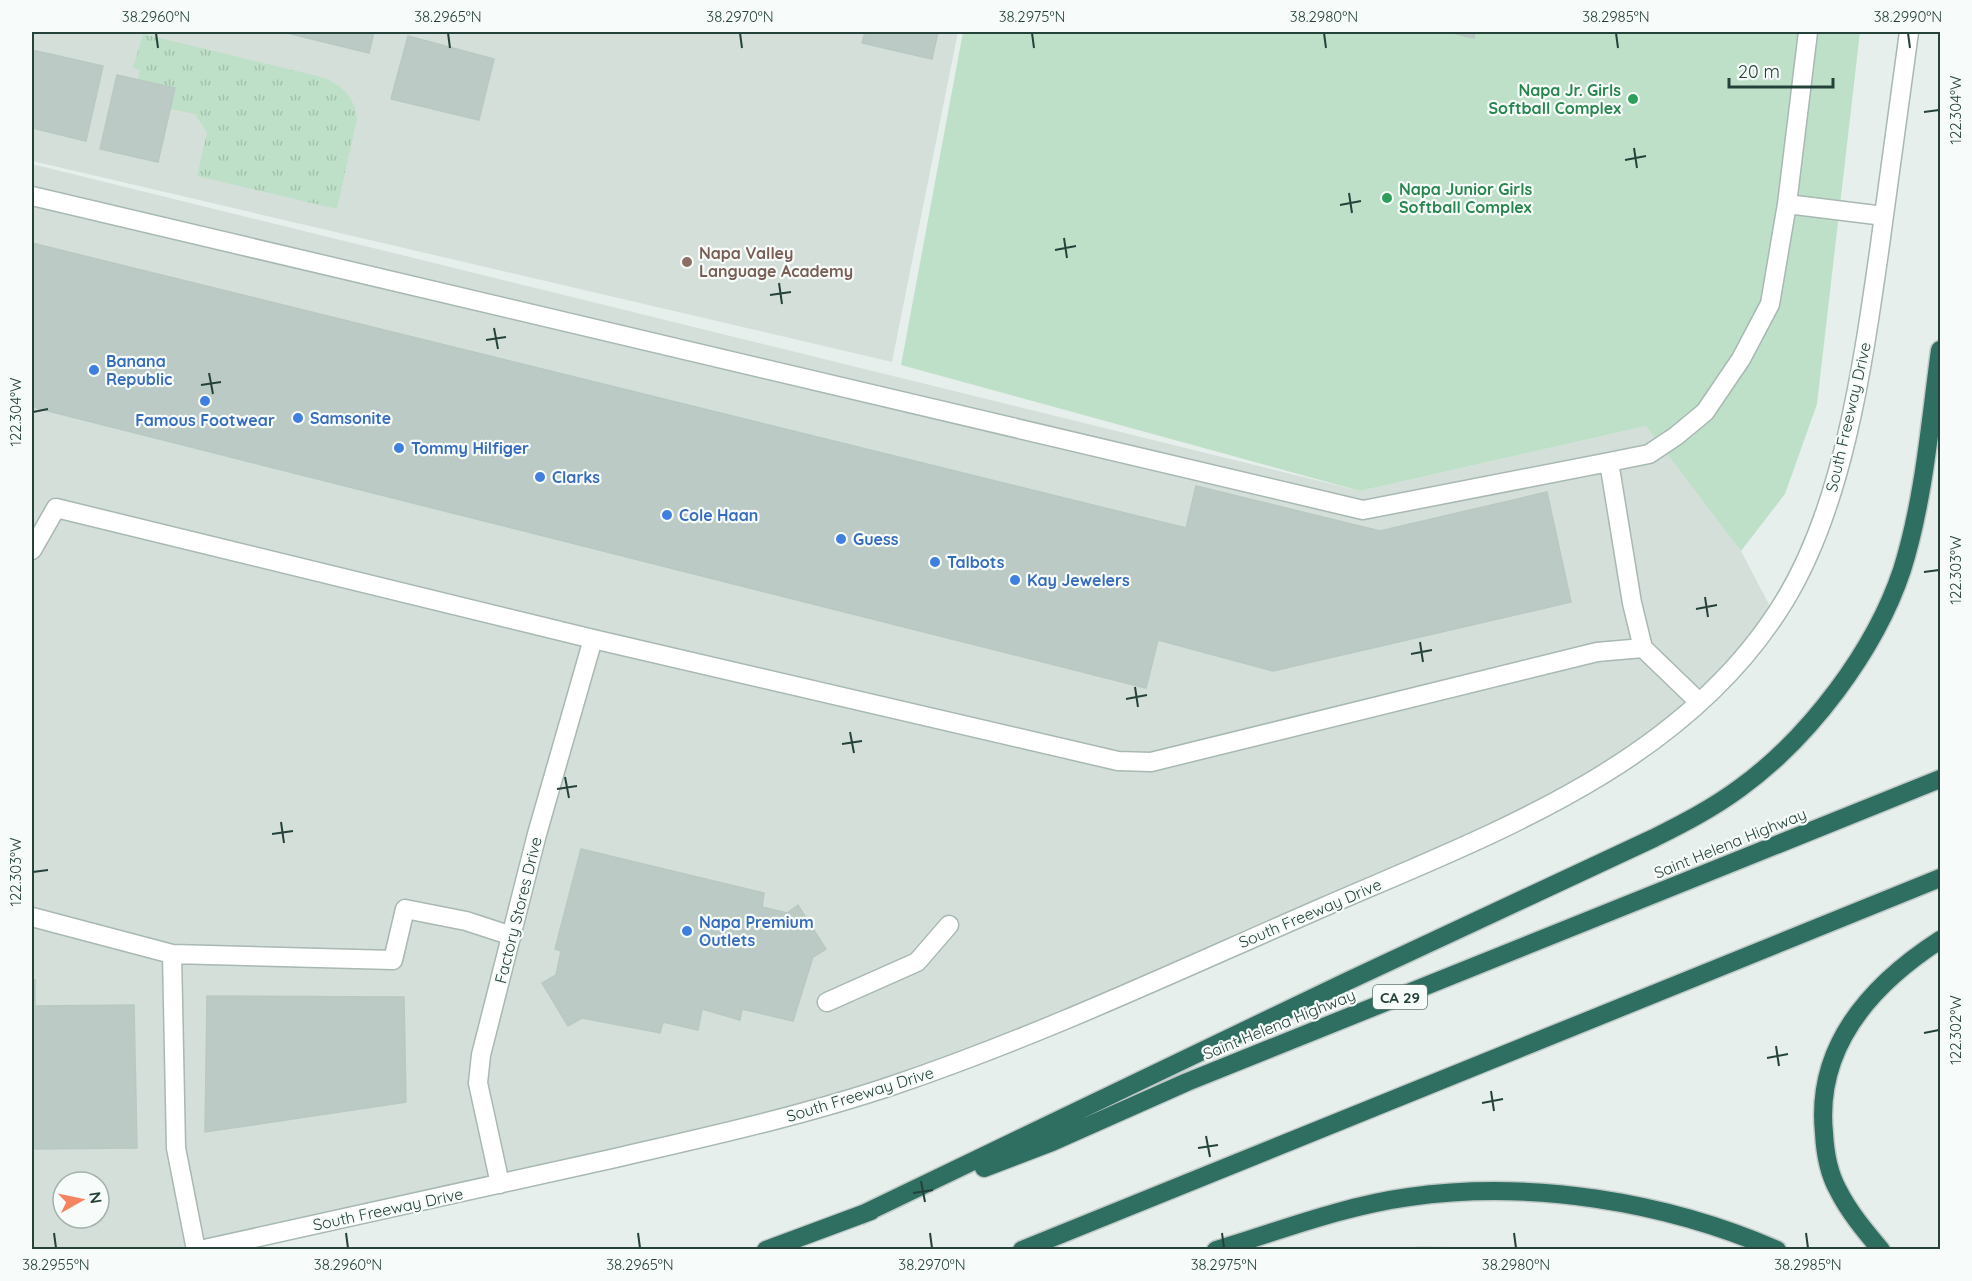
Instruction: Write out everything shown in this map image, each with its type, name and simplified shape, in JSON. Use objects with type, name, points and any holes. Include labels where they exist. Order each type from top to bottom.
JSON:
[{"type":"highway","points":[[861,1215],[1350,980],[1654,838],[1700,815],[1742,787],[1777,758],[1835,693],[1860,656],[1884,611],[1901,572],[1914,525],[1941,350]]},
{"type":"highway","name":"Saint Helena Highway","points":[[766,1250],[1052,1142],[1187,1082],[1941,779]]},
{"type":"highway","points":[[1022,1250],[1941,878]]},
{"type":"highway","points":[[1881,1250],[1854,1217],[1837,1189],[1826,1158],[1822,1122],[1824,1089],[1838,1046],[1848,1025],[1868,998],[1896,971],[1941,940]]},
{"type":"highway","points":[[1216,1250],[1356,1208],[1407,1197],[1455,1193],[1535,1194],[1600,1200],[1691,1218],[1772,1248]]},
{"type":"street","points":[[32,196],[1363,510],[1648,454],[1676,436],[1705,412],[1741,359],[1770,304],[1786,204],[1808,32]]},
{"type":"street","name":"South Freeway Drive","points":[[198,1250],[765,1123],[891,1086],[1012,1042],[1452,852],[1584,787],[1649,746],[1742,663],[1789,595],[1818,533],[1844,444],[1867,337],[1910,32]]},
{"type":"street","points":[[1786,204],[1884,216]]},
{"type":"street","points":[[1610,462],[1632,603],[1643,648],[1700,702]]},
{"type":"street","points":[[32,550],[56,508],[593,639],[1118,761],[1151,762],[1598,652],[1643,648]]},
{"type":"street","name":"Factory Stores Drive","points":[[500,1184],[478,1083],[481,1055],[593,639]]},
{"type":"street","points":[[32,918],[172,954],[393,960],[405,909],[466,921],[512,936]]},
{"type":"street","points":[[827,1002],[917,962],[949,925]]},
{"type":"street","points":[[172,954],[176,1148],[198,1250]]},
{"type":"shaded area","name":"Napa Valley Language Academy","points":[[32,32],[958,32],[892,362],[32,161]]},
{"type":"shaded area","name":"Napa Premium Outlets","points":[[32,164],[1360,491],[1646,426],[1663,444],[1741,551],[1775,616],[1742,663],[1584,787],[891,1086],[200,1249],[32,1250]]},
{"type":"shaded area","points":[[1419,1246],[1511,1249],[1406,1249]]},
{"type":"green space","name":"Napa Junior Girls Softball Complex","points":[[963,32],[1860,32],[1817,404],[1785,494],[1741,551],[1646,426],[1360,491],[901,365]]},
{"type":"green space","points":[[143,34],[321,77],[335,83],[346,92],[356,111],[357,119],[337,209],[197,176],[207,133],[195,114],[170,109],[175,88],[138,80],[140,70],[133,68]]},
{"type":"building","points":[[283,32],[374,32],[369,53]]},
{"type":"building","points":[[865,32],[938,32],[932,59],[862,43]]},
{"type":"building","points":[[1448,32],[1475,32],[1474,38]]},
{"type":"building","points":[[408,36],[494,59],[479,120],[391,99]]},
{"type":"building","points":[[32,50],[103,66],[86,141],[32,128]]},
{"type":"building","points":[[117,75],[175,88],[158,162],[100,149]]},
{"type":"building","points":[[32,243],[1186,528],[1196,486],[1380,531],[1547,492],[1571,602],[1273,671],[1158,640],[1146,688],[32,407]]},
{"type":"building","name":"Napa Premium Outlets","points":[[581,849],[764,893],[762,907],[787,913],[798,905],[826,949],[813,957],[793,1021],[742,1009],[740,1020],[702,1009],[698,1030],[663,1022],[660,1033],[582,1018],[568,1026],[542,983],[556,975],[561,951],[555,949]]},
{"type":"building","points":[[32,980],[35,980],[35,1006],[134,1005],[137,1148],[32,1149]]},
{"type":"building","points":[[207,996],[404,997],[406,1102],[205,1132]]},
{"type":"place","name":"Napa Jr. Girls Softball Complex","points":[[1633,99]]},
{"type":"place","name":"Napa Junior Girls Softball Complex","points":[[1387,198]]},
{"type":"place","name":"Napa Valley Language Academy","points":[[687,262]]},
{"type":"place","name":"Banana Republic","points":[[94,370]]},
{"type":"place","name":"Famous Footwear","points":[[205,401]]},
{"type":"place","name":"Samsonite","points":[[298,418]]},
{"type":"place","name":"Tommy Hilfiger","points":[[399,448]]},
{"type":"place","name":"Clarks","points":[[540,477]]},
{"type":"place","name":"Cole Haan","points":[[667,515]]},
{"type":"place","name":"Guess","points":[[841,539]]},
{"type":"place","name":"Talbots","points":[[935,562]]},
{"type":"place","name":"Kay Jewelers","points":[[1015,580]]},
{"type":"place","name":"Napa Premium Outlets","points":[[687,931]]}]
